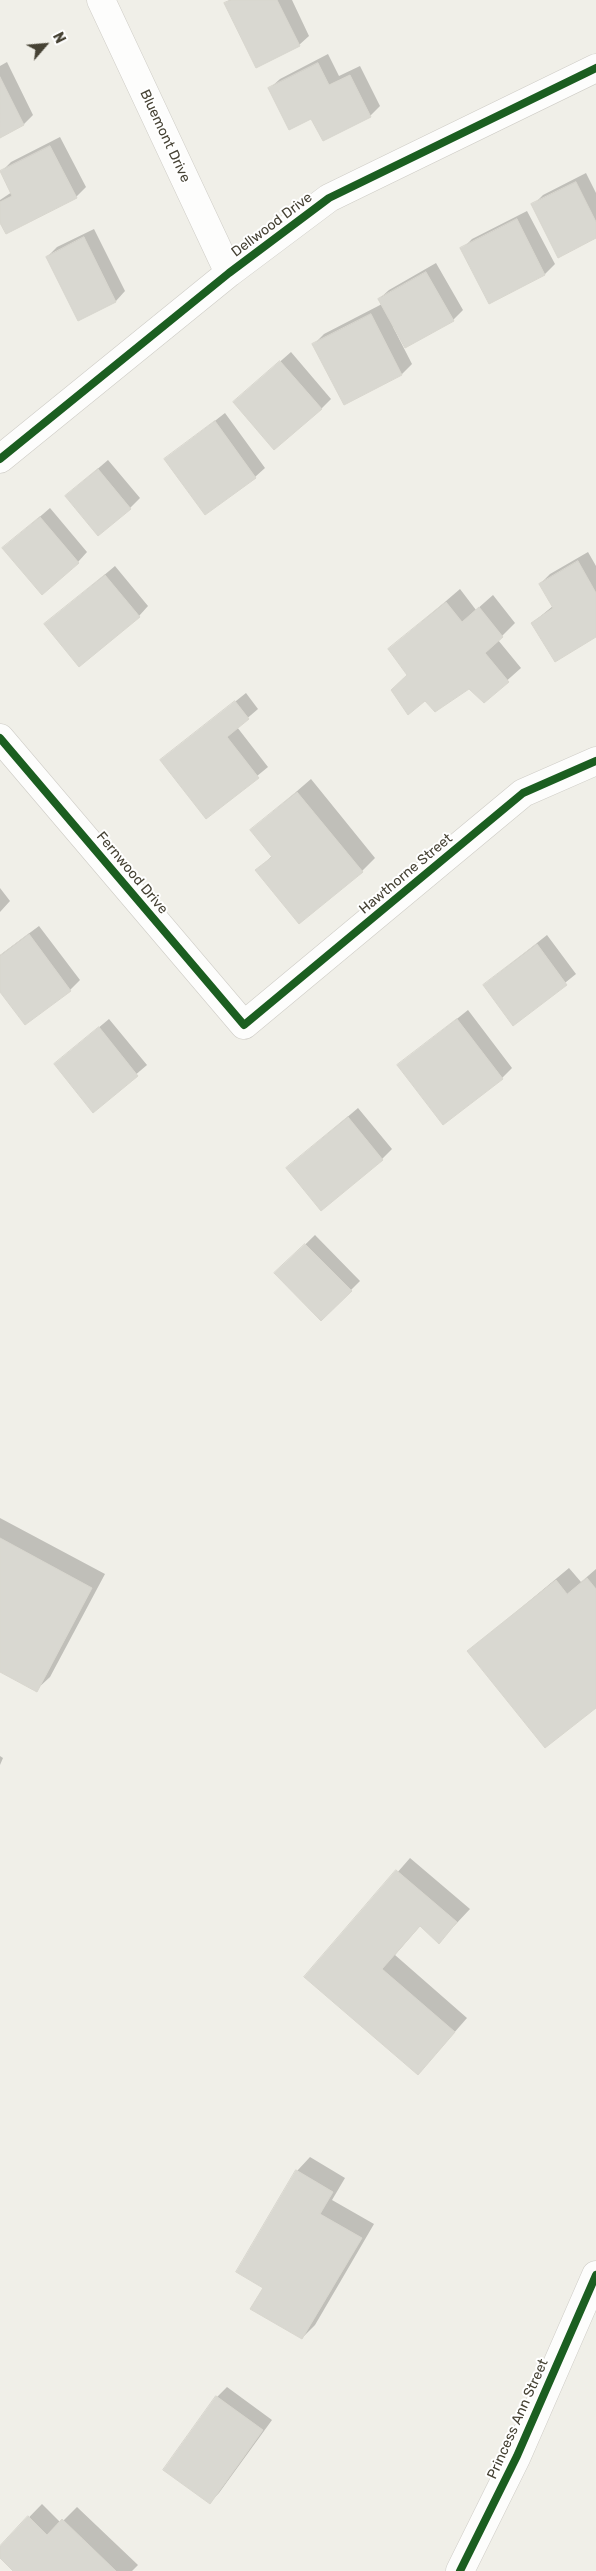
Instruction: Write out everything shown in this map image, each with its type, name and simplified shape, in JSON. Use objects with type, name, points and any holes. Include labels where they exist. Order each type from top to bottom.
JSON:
[{"type":"street","name":"Bluemont Drive","points":[[101,0],[229,272]]},
{"type":"street","name":"Dellwood Drive","points":[[0,459],[229,272],[329,198],[596,68]]},
{"type":"street","name":"Fernwood Drive","points":[[0,738],[244,1026]]},
{"type":"street","name":"Hawthorne Street","points":[[244,1026],[523,794],[596,761]]},
{"type":"street","name":"Princess Ann Street","points":[[460,2571],[517,2456],[596,2275]]},
{"type":"building","points":[[231,0],[277,0],[300,46],[256,68],[224,3]]},
{"type":"building","points":[[318,63],[329,85],[350,75],[371,117],[323,141],[311,119],[289,130],[268,88]]},
{"type":"building","points":[[0,77],[24,125],[0,138]]},
{"type":"building","points":[[50,146],[77,198],[6,234],[0,223],[0,202],[12,196],[0,171]]},
{"type":"building","points":[[576,182],[596,222],[596,238],[558,258],[531,204]]},
{"type":"building","points":[[517,219],[545,275],[489,304],[460,248]]},
{"type":"building","points":[[84,237],[116,302],[78,321],[46,257]]},
{"type":"building","points":[[426,272],[454,321],[405,348],[378,299]]},
{"type":"building","points":[[371,314],[402,375],[344,405],[312,344]]},
{"type":"building","points":[[280,361],[322,409],[274,450],[233,402]]},
{"type":"building","points":[[215,421],[256,478],[205,515],[164,459]]},
{"type":"building","points":[[98,469],[131,509],[98,536],[65,496]]},
{"type":"building","points":[[40,517],[79,563],[42,595],[2,548]]},
{"type":"building","points":[[578,561],[596,593],[596,637],[555,662],[531,623],[553,608],[539,584]]},
{"type":"building","points":[[105,575],[140,617],[79,667],[44,624]]},
{"type":"building","points":[[446,602],[462,622],[479,607],[503,637],[485,653],[509,682],[484,703],[469,689],[435,712],[425,701],[408,715],[391,690],[407,675],[388,649]]},
{"type":"building","points":[[235,701],[249,719],[227,737],[259,778],[206,819],[160,760]]},
{"type":"building","points":[[297,792],[363,872],[299,924],[255,870],[272,857],[250,830]]},
{"type":"building","points":[[29,934],[71,991],[25,1025],[0,992],[0,956]]},
{"type":"building","points":[[537,944],[567,985],[513,1026],[483,985]]},
{"type":"building","points":[[457,1019],[503,1079],[443,1125],[397,1065]]},
{"type":"building","points":[[99,1027],[138,1076],[93,1113],[54,1064]]},
{"type":"building","points":[[348,1117],[383,1160],[321,1211],[286,1168]]},
{"type":"building","points":[[305,1244],[352,1291],[321,1321],[274,1273]]},
{"type":"building","points":[[0,1538],[92,1588],[37,1692],[0,1672]]},
{"type":"building","points":[[587,1578],[596,1589],[596,1708],[545,1748],[467,1651],[556,1580],[567,1594]]},
{"type":"building","points":[[396,1870],[457,1922],[439,1944],[420,1926],[382,1969],[455,2032],[418,2075],[304,1977]]},
{"type":"building","points":[[296,2170],[333,2192],[320,2214],[362,2238],[302,2339],[250,2309],[263,2288],[236,2272]]},
{"type":"building","points":[[216,2396],[263,2430],[210,2504],[163,2470]]},
{"type":"building","points":[[28,2516],[47,2535],[62,2519],[116,2571],[13,2571],[0,2558],[0,2546]]},
{"type":"cycle path","points":[[0,459],[229,273],[329,198],[596,68]]},
{"type":"cycle path","points":[[0,738],[244,1025],[523,793],[596,761]]},
{"type":"cycle path","points":[[460,2571],[517,2456],[596,2275]]}]
